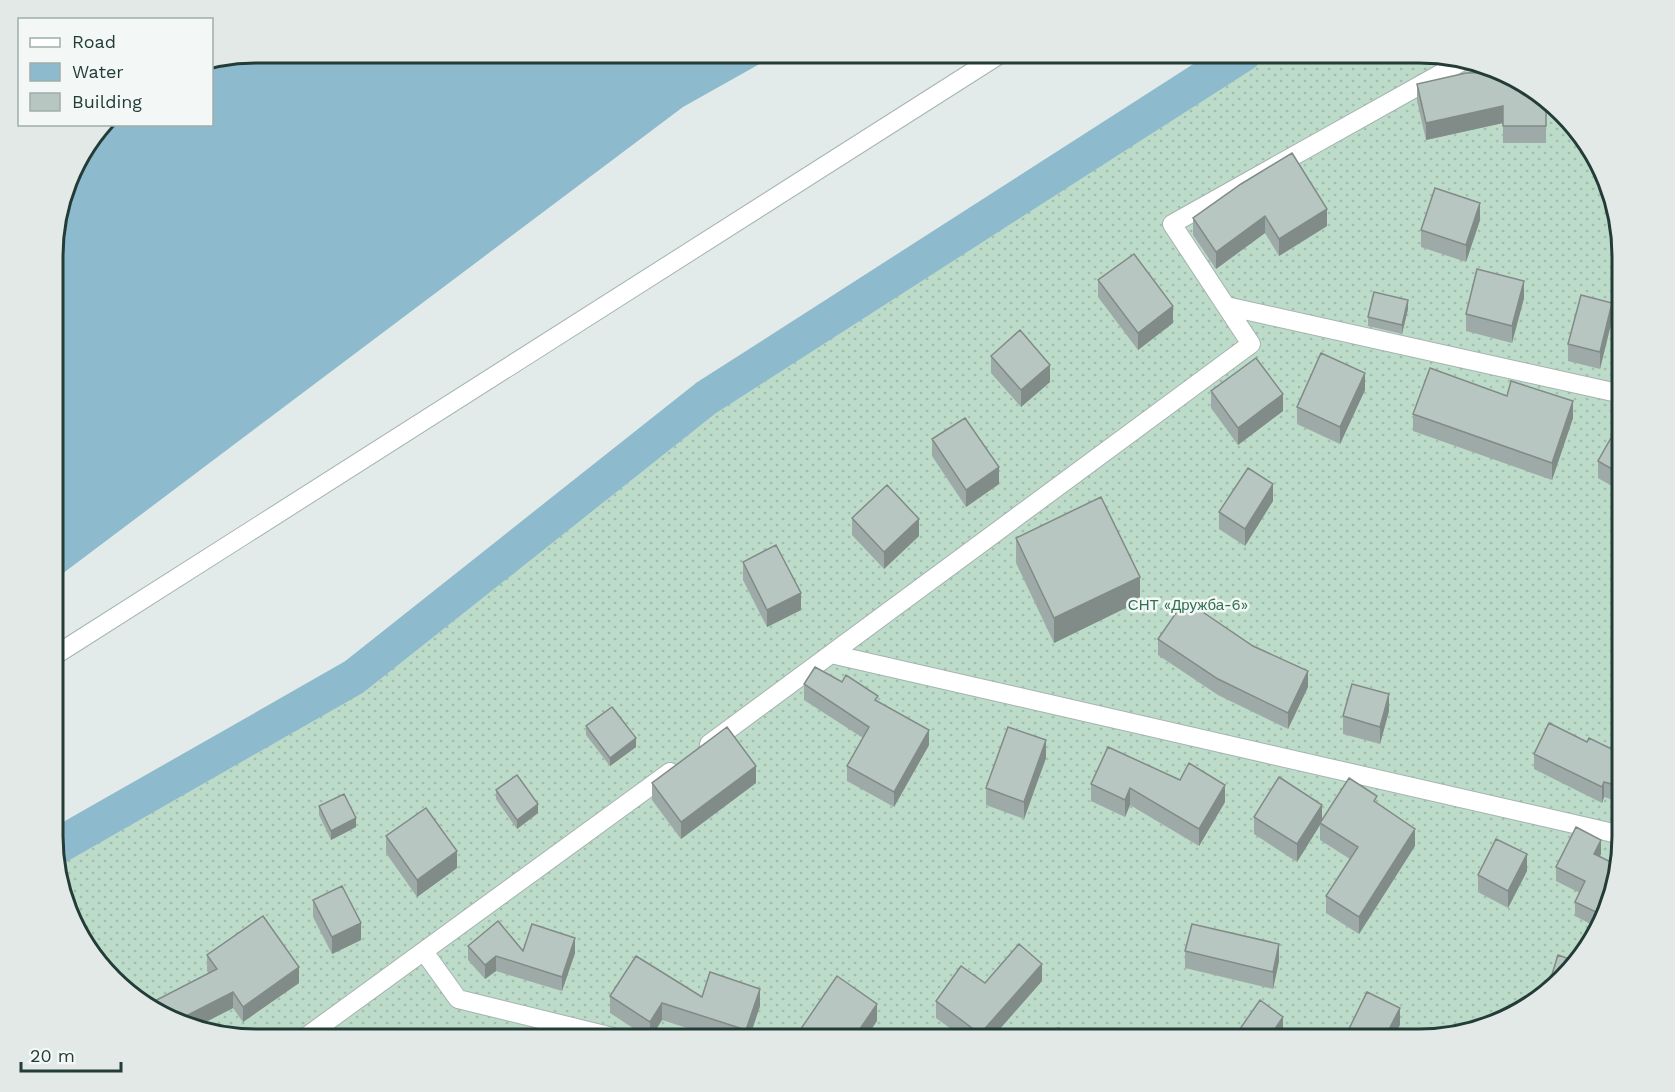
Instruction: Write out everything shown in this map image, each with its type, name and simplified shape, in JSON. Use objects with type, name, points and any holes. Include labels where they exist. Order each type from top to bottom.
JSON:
[{"type":"street","points":[[63,650],[985,63]]},
{"type":"street","points":[[318,1029],[425,953],[1251,344],[1172,224],[1453,67]]},
{"type":"street","points":[[1226,306],[1612,392]]},
{"type":"street","points":[[831,654],[1612,833]]},
{"type":"street","points":[[425,953],[458,999],[580,1029]]},
{"type":"green space","name":"СНТ «Дружба-6»","points":[[1228,63],[1444,65],[1481,73],[1526,96],[1564,129],[1586,160],[1602,194],[1612,244],[1612,848],[1602,898],[1579,943],[1555,972],[1515,1003],[1481,1019],[1431,1029],[256,1029],[206,1022],[171,1009],[129,981],[111,963],[89,932],[73,898],[64,843],[354,677],[706,398]]},
{"type":"water","points":[[244,63],[761,63],[683,107],[63,573],[63,256],[65,231],[78,182],[96,149],[114,126],[213,126],[213,68]]},
{"type":"building","points":[[1466,73],[1481,73],[1526,96],[1546,111],[1546,126],[1503,126],[1503,106],[1426,123],[1417,84]]},
{"type":"building","points":[[1292,153],[1327,209],[1279,239],[1265,216],[1216,252],[1193,218],[1241,184]]},
{"type":"building","points":[[1435,188],[1480,203],[1466,245],[1421,230]]},
{"type":"building","points":[[1134,254],[1173,306],[1138,333],[1098,280]]},
{"type":"building","points":[[1477,269],[1524,281],[1512,326],[1466,314]]},
{"type":"building","points":[[1374,292],[1408,300],[1402,325],[1368,317]]},
{"type":"building","points":[[1581,295],[1612,303],[1600,352],[1568,344]]},
{"type":"building","points":[[1020,330],[1050,365],[1021,390],[991,356]]},
{"type":"building","points":[[1321,353],[1365,373],[1340,427],[1297,407]]},
{"type":"building","points":[[1256,358],[1283,394],[1238,428],[1211,391]]},
{"type":"building","points":[[1430,368],[1507,396],[1511,381],[1573,401],[1552,463],[1413,414]]},
{"type":"building","points":[[965,418],[999,467],[966,490],[932,439]]},
{"type":"building","points":[[1612,436],[1612,469],[1598,461]]},
{"type":"building","points":[[1248,468],[1273,484],[1245,529],[1219,512]]},
{"type":"building","points":[[887,485],[919,519],[884,552],[852,518]]},
{"type":"building","points":[[1101,497],[1140,577],[1054,618],[1016,538]]},
{"type":"building","points":[[776,545],[801,593],[767,610],[743,562]]},
{"type":"building","points":[[1185,600],[1253,646],[1308,671],[1288,713],[1218,679],[1158,639]]},
{"type":"building","points":[[815,667],[842,682],[846,675],[878,696],[875,700],[929,730],[894,792],[847,766],[869,727],[804,684]]},
{"type":"building","points":[[1352,684],[1389,694],[1380,727],[1343,716]]},
{"type":"building","points":[[612,707],[636,738],[610,758],[586,726]]},
{"type":"building","points":[[1549,723],[1587,742],[1589,738],[1612,749],[1612,784],[1604,782],[1602,787],[1534,754]]},
{"type":"building","points":[[727,727],[756,766],[681,822],[652,783]]},
{"type":"building","points":[[1008,727],[1046,740],[1024,802],[986,788]]},
{"type":"building","points":[[1108,747],[1180,780],[1189,763],[1225,785],[1199,829],[1130,788],[1125,800],[1091,784]]},
{"type":"building","points":[[517,775],[538,804],[517,820],[496,790]]},
{"type":"building","points":[[1279,777],[1322,805],[1297,844],[1254,817]]},
{"type":"building","points":[[1349,778],[1377,796],[1374,801],[1415,829],[1359,917],[1326,896],[1358,847],[1320,823]]},
{"type":"building","points":[[344,794],[356,818],[331,831],[319,806]]},
{"type":"building","points":[[426,808],[457,851],[417,880],[386,836]]},
{"type":"building","points":[[1576,827],[1601,840],[1594,854],[1610,862],[1602,898],[1596,912],[1575,902],[1585,881],[1556,867]]},
{"type":"building","points":[[1496,839],[1527,854],[1508,891],[1478,875]]},
{"type":"building","points":[[342,886],[361,923],[332,937],[313,900]]},
{"type":"building","points":[[263,916],[299,967],[243,1007],[233,992],[186,1016],[156,1000],[217,969],[207,955]]},
{"type":"building","points":[[498,921],[523,951],[532,924],[575,938],[562,977],[496,956],[485,965],[468,946]]},
{"type":"building","points":[[1192,924],[1279,944],[1273,972],[1185,951]]},
{"type":"building","points":[[1019,944],[1042,964],[984,1029],[973,1029],[936,1001],[961,966],[985,983]]},
{"type":"building","points":[[1558,955],[1567,958],[1555,972],[1552,975]]},
{"type":"building","points":[[636,956],[702,997],[710,972],[760,989],[746,1029],[662,1003],[650,1022],[610,996]]},
{"type":"building","points":[[837,976],[877,1004],[860,1029],[801,1029]]},
{"type":"building","points":[[1367,992],[1400,1008],[1389,1029],[1349,1029]]},
{"type":"building","points":[[1260,1000],[1283,1017],[1275,1029],[1240,1029]]},
{"type":"waterway","points":[[64,843],[354,677],[706,398],[1228,63]]}]
